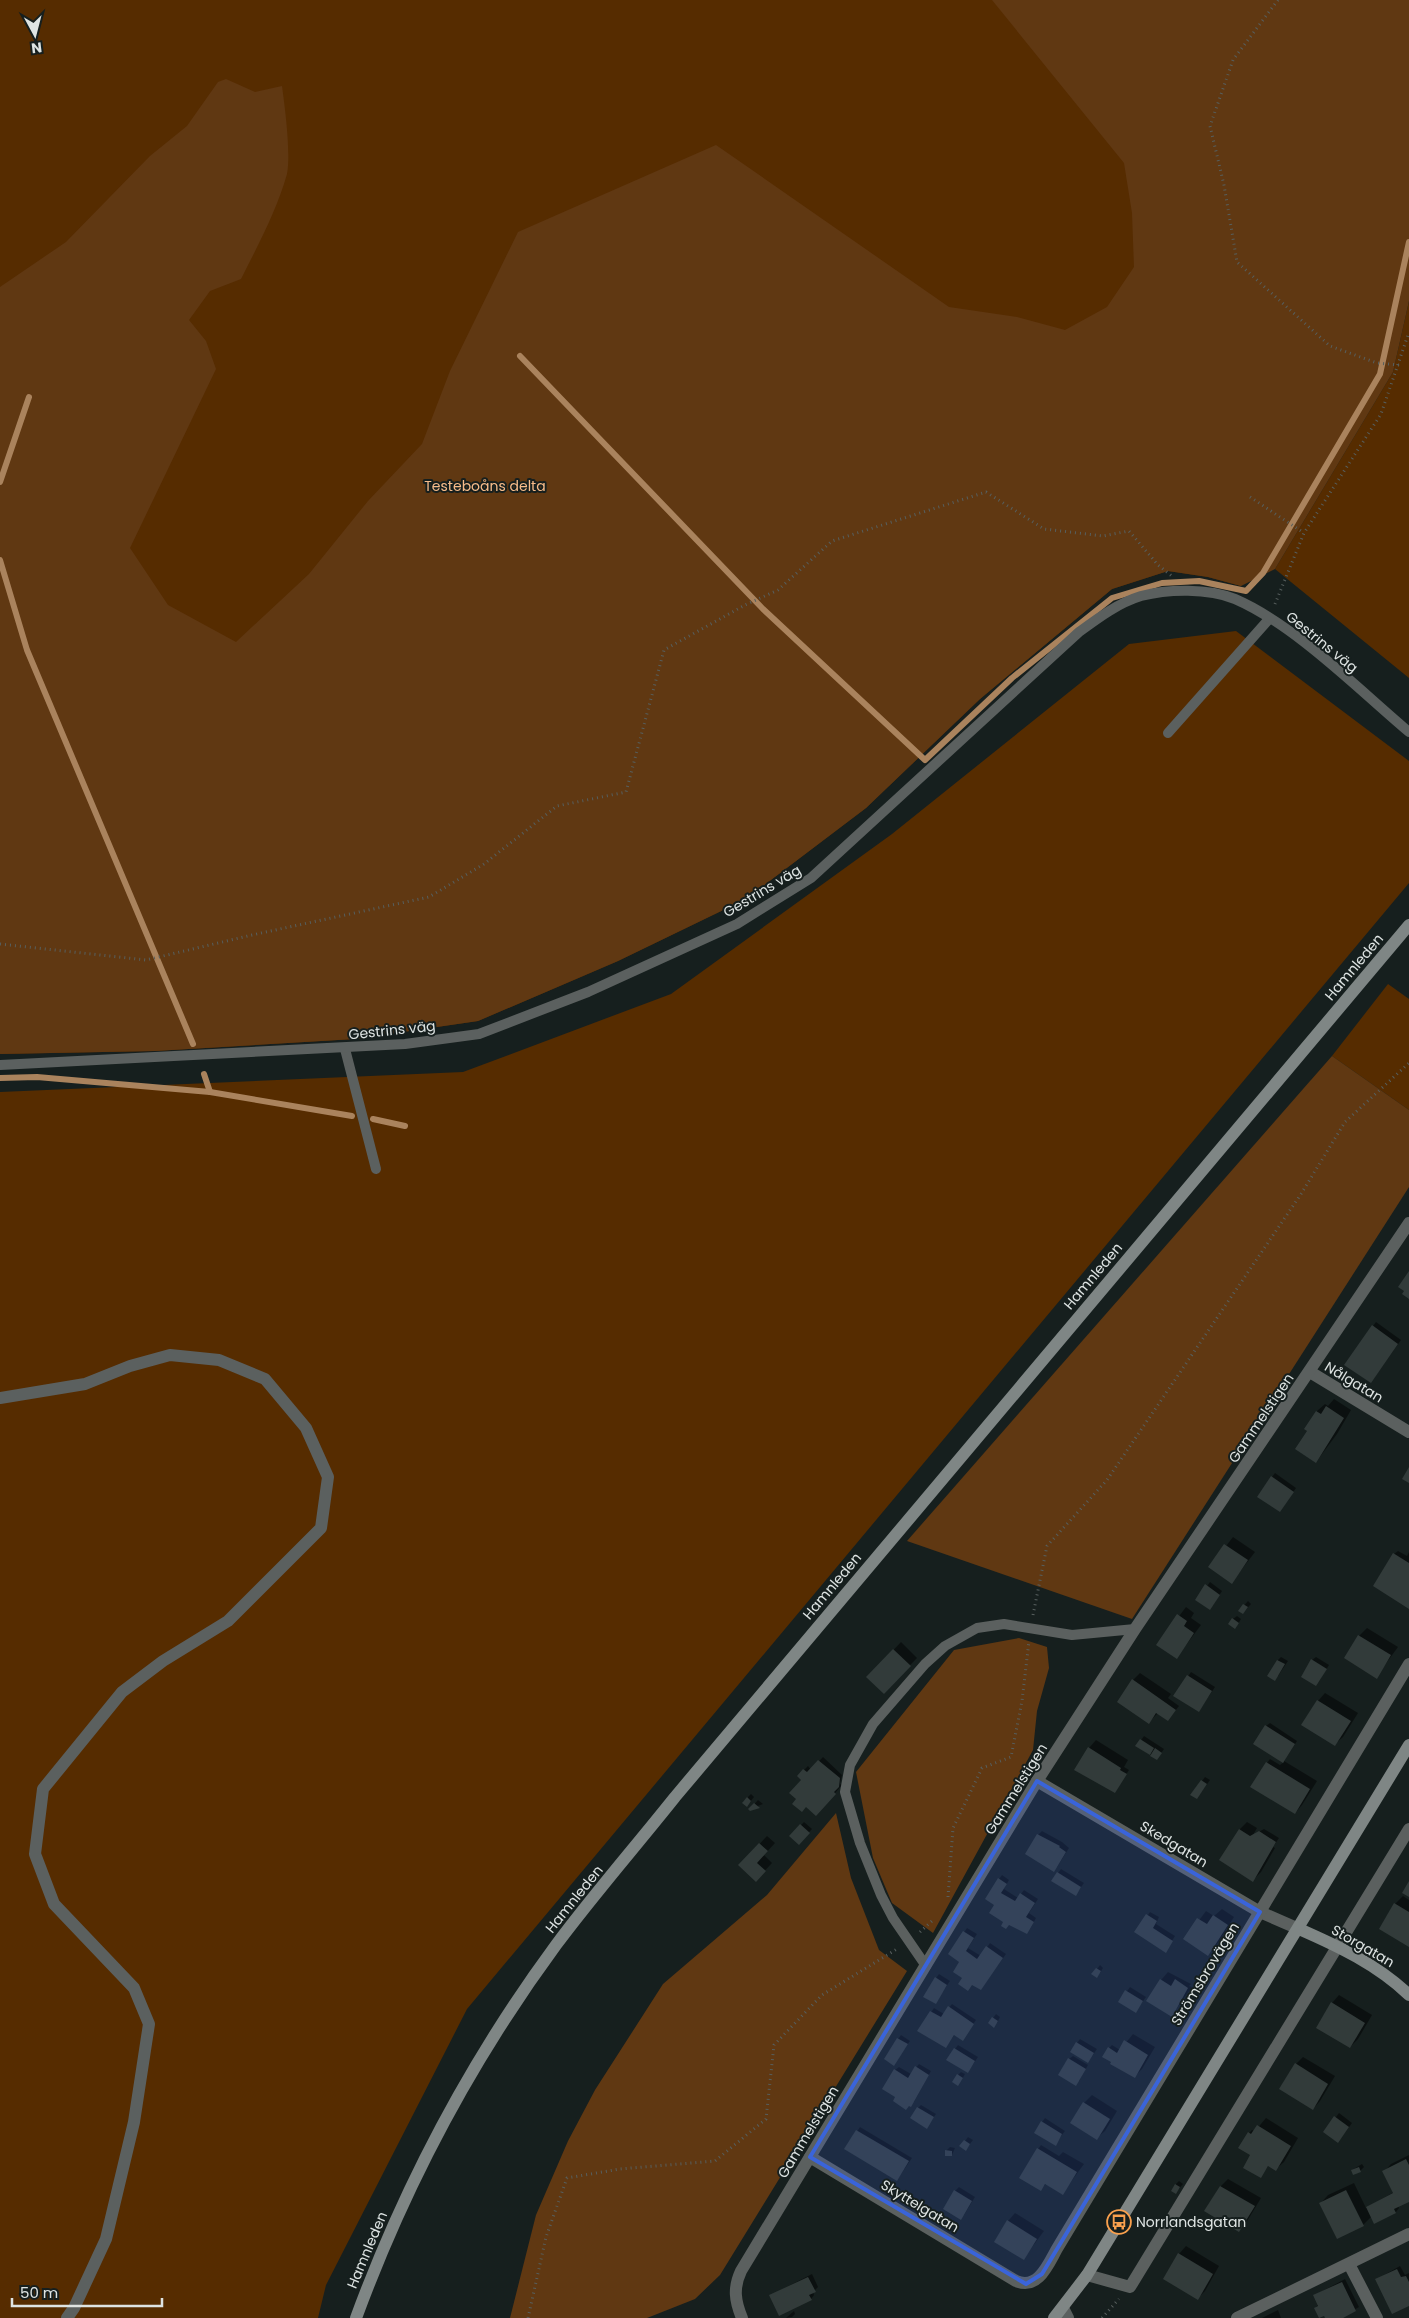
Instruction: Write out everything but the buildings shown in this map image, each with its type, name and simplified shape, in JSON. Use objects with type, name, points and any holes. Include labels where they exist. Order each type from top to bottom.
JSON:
[{"type":"main road","name":"Hamnleden","points":[[356,2318],[379,2258],[430,2146],[503,2022],[557,1944],[675,1797],[1409,925]]},
{"type":"main road","points":[[1062,2315],[1299,1929],[1409,1745]]},
{"type":"main road","name":"Storgatan","points":[[1299,1929],[1337,1945],[1387,1976],[1409,1995]]},
{"type":"street","name":"Gammelstigen","points":[[742,2318],[735,2300],[737,2279],[1037,1781],[1135,1629],[1409,1223]]},
{"type":"street","points":[[0,1398],[85,1384],[130,1366],[170,1355],[219,1360],[265,1379],[306,1428],[328,1477],[321,1528],[228,1621],[163,1660],[122,1692],[43,1789],[35,1854],[54,1904],[134,1988],[149,2024],[134,2122],[106,2239],[74,2308],[67,2318]]},
{"type":"street","name":"Nålgatan","points":[[1310,1372],[1409,1432]]},
{"type":"street","name":"Strömsbrovägen","points":[[1016,2281],[1031,2283],[1042,2274],[1409,1664]]},
{"type":"street","name":"Skedgatan","points":[[1037,1781],[1260,1912],[1299,1929]]},
{"type":"street","points":[[1087,2275],[1130,2287],[1409,1829]]},
{"type":"street","name":"Skyttelgatan","points":[[810,2158],[1016,2281]]},
{"type":"street","points":[[1238,2318],[1409,2234]]},
{"type":"street","points":[[1349,2264],[1377,2318]]},
{"type":"lane","name":"Gestrins väg","points":[[0,1065],[345,1049],[405,1044],[479,1034],[588,992],[737,924],[811,878],[1079,632],[1110,610],[1141,596],[1187,590],[1234,599],[1286,628],[1409,732]]},
{"type":"lane","points":[[1168,733],[1269,619]]},
{"type":"lane","points":[[345,1049],[376,1170]]},
{"type":"lane","points":[[926,1966],[893,1918],[881,1895],[860,1843],[845,1792],[850,1765],[873,1724],[925,1664],[945,1646],[986,1626],[1004,1624],[1062,1635],[1135,1629]]},
{"type":"path","points":[[1278,0],[1233,60],[1210,126],[1224,185],[1237,262],[1330,346],[1376,363],[1399,365]]},
{"type":"path","points":[[1269,619],[1304,533],[1381,414],[1409,332]]},
{"type":"path","points":[[0,944],[146,960],[429,897],[484,864],[557,806],[626,792],[664,650],[744,605],[778,590],[832,541],[986,492],[1044,529],[1103,536],[1129,531],[1158,565],[1177,581]]},
{"type":"path","points":[[1250,497],[1304,533]]},
{"type":"path","points":[[947,1907],[953,1828],[982,1768],[1011,1757],[1022,1701],[1030,1628],[1047,1546],[1107,1480],[1296,1202],[1346,1122],[1409,1063]]},
{"type":"path","points":[[528,2318],[546,2237],[567,2178],[620,2169],[715,2161],[766,2119],[774,2045],[822,1995],[909,1942],[934,1919]]},
{"type":"path","points":[[1102,2318],[1130,2287]]},
{"type":"highlighted area","points":[[1037,1781],[1260,1912],[1042,2274],[1026,2284],[810,2157]]},
{"type":"green space","name":"Testeboåns delta","points":[[0,0],[1409,0],[1241,586],[1208,577],[1168,571],[1112,589],[980,699],[866,808],[746,899],[618,961],[478,1021],[355,1039],[155,1051],[0,1054]]},
{"type":"green space","name":"Testeboåns delta","points":[[992,0],[1409,0],[1409,301],[1393,372],[1275,569],[1241,586],[1208,577],[1168,571],[1112,589],[980,699],[866,808],[746,899],[618,961],[478,1021],[355,1039],[155,1051],[0,1054],[0,287],[66,242],[150,156],[187,126],[218,82],[226,79],[255,92],[282,86],[288,154],[287,174],[283,187],[267,227],[241,279],[210,291],[189,320],[206,341],[216,369],[130,548],[168,605],[236,642],[309,574],[368,501],[422,444],[450,371],[518,232],[716,145],[949,307],[1017,317],[1065,330],[1107,307],[1134,267],[1132,213],[1124,163]]},
{"type":"green space","points":[[1409,301],[1409,678],[1275,569],[1393,372]]},
{"type":"green space","points":[[1236,631],[1409,761],[1409,883],[467,2009],[326,2285],[318,2318],[0,2318],[0,1092],[463,1072],[671,994],[892,834],[1129,644]]},
{"type":"green space","points":[[1388,984],[1409,999],[1409,1110],[1332,1056]]},
{"type":"green space","points":[[1332,1056],[1409,1110],[1409,1187],[1132,1619],[907,1541]]},
{"type":"green space","points":[[1019,1638],[1047,1647],[1049,1668],[1037,1711],[1033,1750],[933,1933],[892,1903],[873,1858],[856,1772],[954,1650]]},
{"type":"green space","points":[[836,1813],[851,1878],[879,1950],[907,1971],[720,2275],[695,2299],[647,2318],[510,2318],[536,2215],[568,2141],[595,2090],[663,1984],[767,1895]]},
{"type":"waterway","points":[[520,356],[763,609],[925,760],[1012,678],[1112,598],[1162,583],[1199,581],[1246,591],[1263,573],[1380,374],[1409,242]]},
{"type":"waterway","points":[[0,482],[29,397]]},
{"type":"waterway","points":[[0,560],[27,650],[193,1044]]},
{"type":"waterway","points":[[204,1074],[210,1092]]},
{"type":"waterway","points":[[0,1078],[37,1077],[210,1092],[352,1116]]},
{"type":"waterway","points":[[373,1119],[405,1126]]},
{"type":"place","name":"Norrlandsgatan","points":[[1119,2222]]}]
